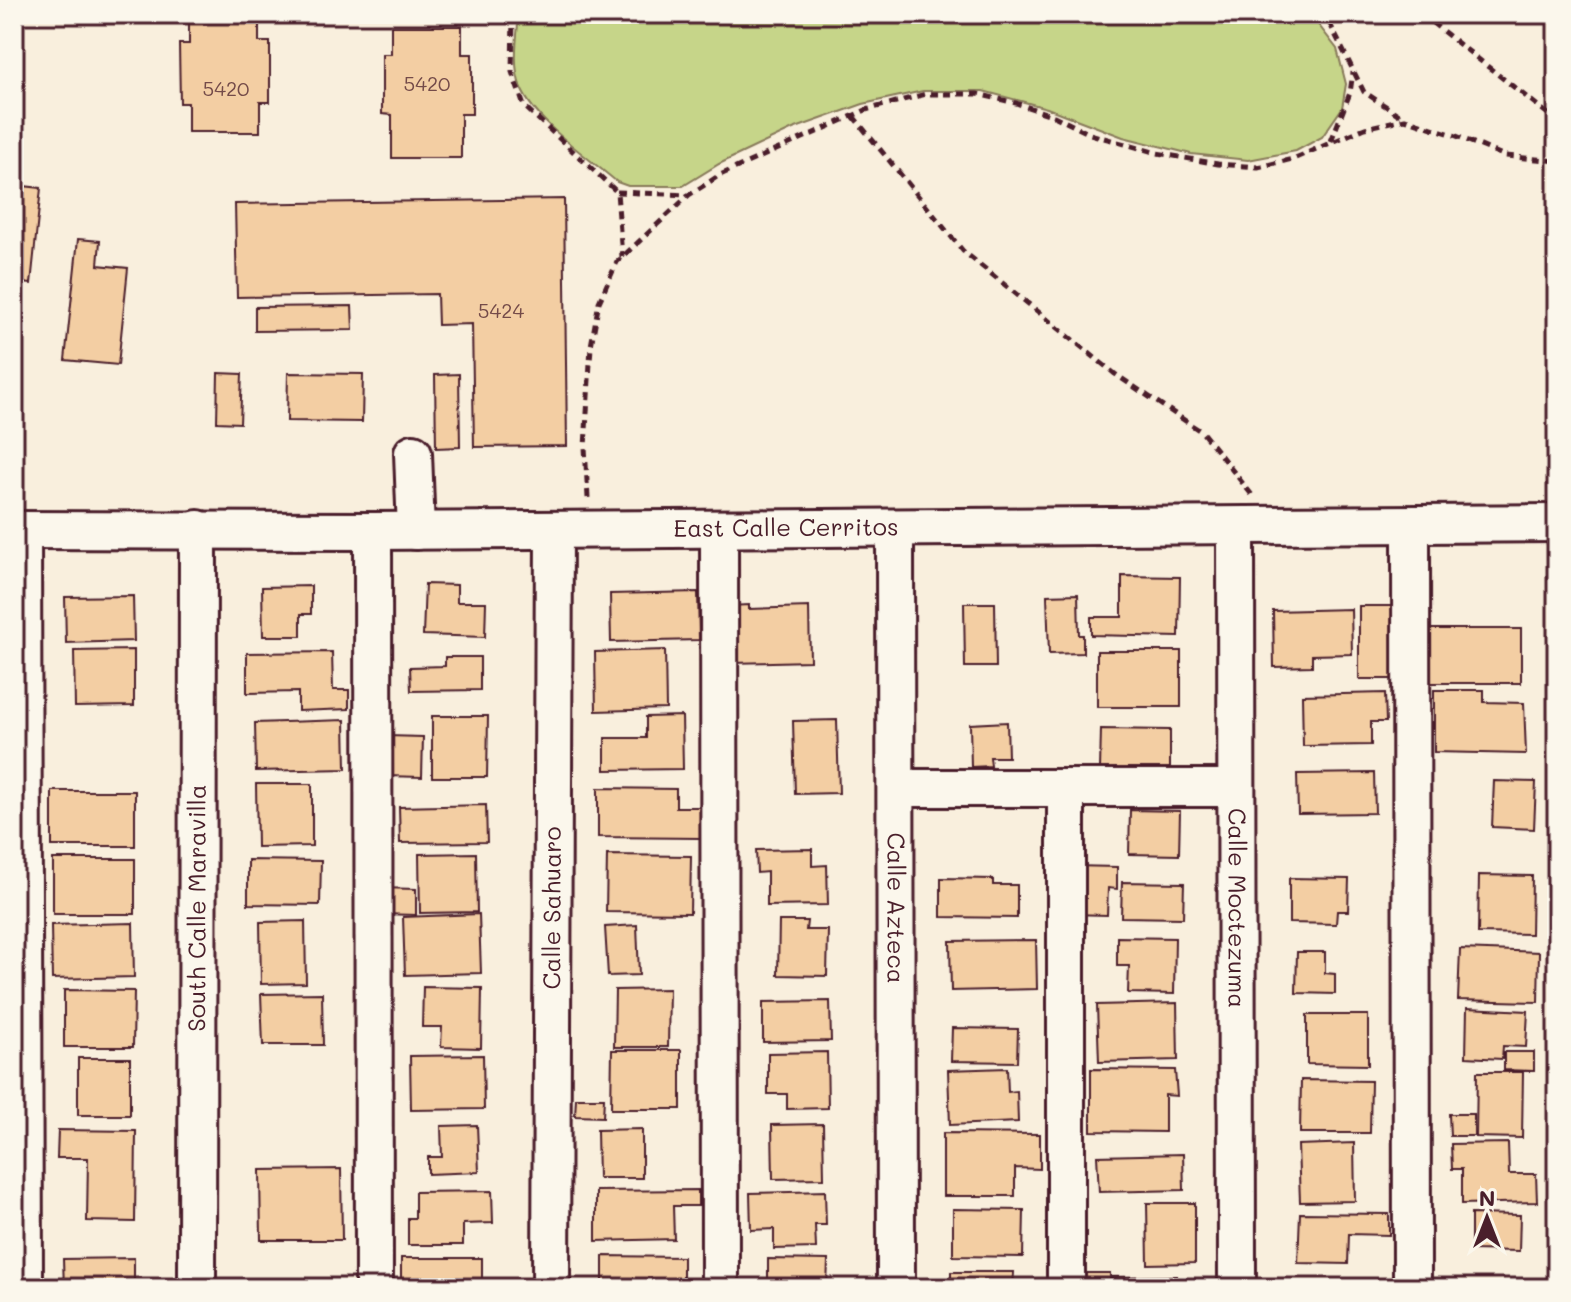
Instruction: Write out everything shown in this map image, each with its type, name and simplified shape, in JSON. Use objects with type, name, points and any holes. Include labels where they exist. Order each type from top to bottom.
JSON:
[{"type":"street","points":[[414,468],[416,531]]},
{"type":"street","name":"East Calle Cerritos","points":[[18,530],[416,531],[1557,523]]},
{"type":"street","points":[[1411,525],[1412,1288]]},
{"type":"street","name":"Calle Moctezuma","points":[[1237,1288],[1235,788],[1253,526]]},
{"type":"street","name":"Calle Azteca","points":[[895,528],[896,1288]]},
{"type":"street","name":"South Calle Maravilla","points":[[197,1288],[198,529]]},
{"type":"street","points":[[719,529],[720,1288]]},
{"type":"street","points":[[18,530],[24,1288]]},
{"type":"street","name":"Calle Sahuaro","points":[[551,1288],[554,530]]},
{"type":"street","points":[[373,531],[374,1288]]},
{"type":"street","points":[[896,788],[1235,788]]},
{"type":"street","points":[[1066,789],[1066,1288]]},
{"type":"path","points":[[513,14],[512,72],[524,106],[617,192],[689,195]]},
{"type":"path","points":[[1318,14],[1330,24],[1364,92],[1405,119],[1505,156],[1557,161]]},
{"type":"path","points":[[1421,14],[1557,121]]},
{"type":"path","points":[[1331,141],[1350,93],[1353,71]]},
{"type":"path","points":[[589,530],[585,447],[591,346],[599,302],[622,258],[689,195],[720,175],[866,110],[926,94],[977,94],[1016,103],[1054,116],[1090,134],[1157,153],[1218,164],[1258,167],[1293,159],[1365,128],[1405,119]]},
{"type":"path","points":[[853,116],[963,251],[1115,374],[1202,432],[1256,499],[1253,526]]},
{"type":"path","points":[[617,192],[622,258]]},
{"type":"green space","points":[[519,14],[1310,14],[1337,49],[1346,84],[1342,108],[1322,137],[1296,151],[1248,160],[1191,154],[1123,137],[1047,108],[983,91],[923,91],[863,104],[793,129],[719,164],[683,186],[628,186],[617,182],[564,139],[528,101],[517,70]]},
{"type":"building","points":[[189,14],[259,14],[259,42],[270,42],[270,102],[260,102],[260,132],[188,132],[188,103],[180,103],[179,44],[189,44]]},
{"type":"building","points":[[391,26],[462,26],[462,54],[472,54],[472,114],[461,114],[461,158],[392,158],[392,115],[382,114],[382,54],[391,54]]},
{"type":"building","points":[[14,185],[41,188],[31,284],[14,282]]},
{"type":"building","points":[[564,199],[567,446],[474,447],[472,324],[438,325],[437,294],[237,297],[235,204]]},
{"type":"building","points":[[78,239],[100,241],[98,265],[128,268],[118,365],[65,360]]},
{"type":"building","points":[[352,306],[353,330],[255,331],[255,307]]},
{"type":"building","points":[[218,373],[242,374],[240,423],[217,422]]},
{"type":"building","points":[[288,373],[363,374],[362,422],[287,421]]},
{"type":"building","points":[[459,374],[460,447],[436,448],[435,375]]},
{"type":"building","points":[[1122,576],[1180,577],[1179,637],[1091,635],[1091,617],[1122,617]]},
{"type":"building","points":[[425,584],[457,585],[457,602],[486,602],[485,637],[423,635]]},
{"type":"building","points":[[311,586],[311,614],[301,614],[301,636],[263,636],[262,587]]},
{"type":"building","points":[[698,592],[699,640],[611,642],[610,594]]},
{"type":"building","points":[[1078,594],[1079,635],[1083,635],[1083,653],[1049,654],[1047,595]]},
{"type":"building","points":[[133,596],[134,641],[66,643],[65,597]]},
{"type":"building","points":[[964,603],[995,603],[996,667],[965,667]]},
{"type":"building","points":[[749,605],[749,609],[809,607],[810,661],[731,663],[729,606]]},
{"type":"building","points":[[1359,606],[1392,606],[1392,679],[1359,679]]},
{"type":"building","points":[[1351,609],[1352,654],[1312,655],[1312,666],[1274,667],[1273,611]]},
{"type":"building","points":[[1428,629],[1521,629],[1521,683],[1428,683]]},
{"type":"building","points":[[134,650],[134,706],[75,707],[74,651]]},
{"type":"building","points":[[665,650],[666,709],[596,711],[595,652]]},
{"type":"building","points":[[1097,651],[1181,651],[1181,707],[1097,707]]},
{"type":"building","points":[[332,652],[333,690],[349,690],[349,709],[298,711],[298,692],[247,693],[247,653]]},
{"type":"building","points":[[445,657],[480,657],[480,690],[411,691],[410,667],[445,666]]},
{"type":"building","points":[[1434,690],[1484,690],[1484,702],[1524,703],[1526,754],[1434,752]]},
{"type":"building","points":[[1385,693],[1386,722],[1371,722],[1371,745],[1303,746],[1302,695]]},
{"type":"building","points":[[432,716],[488,716],[487,777],[432,777]]},
{"type":"building","points":[[682,716],[683,769],[605,770],[605,738],[646,738],[646,717]]},
{"type":"building","points":[[345,720],[346,769],[256,771],[255,723]]},
{"type":"building","points":[[837,720],[839,793],[795,794],[793,721]]},
{"type":"building","points":[[1007,722],[1008,757],[990,757],[991,766],[971,767],[970,724]]},
{"type":"building","points":[[1101,729],[1170,730],[1170,771],[1100,770]]},
{"type":"building","points":[[387,736],[423,737],[422,777],[386,776]]},
{"type":"building","points":[[1374,773],[1375,813],[1298,814],[1297,774]]},
{"type":"building","points":[[1494,781],[1536,782],[1534,829],[1492,827]]},
{"type":"building","points":[[256,784],[312,784],[312,846],[257,847]]},
{"type":"building","points":[[598,788],[676,789],[676,807],[701,807],[701,838],[598,837]]},
{"type":"building","points":[[52,791],[135,791],[135,846],[52,846]]},
{"type":"building","points":[[486,805],[487,842],[400,843],[399,807]]},
{"type":"building","points":[[1130,810],[1180,811],[1179,855],[1129,854]]},
{"type":"building","points":[[812,849],[812,866],[827,865],[828,905],[767,906],[767,872],[757,873],[756,850]]},
{"type":"building","points":[[476,853],[477,912],[420,913],[419,854]]},
{"type":"building","points":[[607,855],[691,856],[690,913],[606,912]]},
{"type":"building","points":[[53,859],[135,859],[135,914],[53,914]]},
{"type":"building","points":[[248,860],[321,861],[320,905],[248,904]]},
{"type":"building","points":[[1072,866],[1117,867],[1117,889],[1108,888],[1107,915],[1071,914]]},
{"type":"building","points":[[1479,875],[1532,876],[1531,934],[1478,933]]},
{"type":"building","points":[[941,878],[993,879],[993,885],[1017,885],[1017,918],[941,917]]},
{"type":"building","points":[[1289,878],[1349,879],[1348,911],[1337,911],[1336,924],[1289,923]]},
{"type":"building","points":[[1122,882],[1184,883],[1183,918],[1121,917]]},
{"type":"building","points":[[380,888],[416,889],[416,915],[380,914]]},
{"type":"building","points":[[479,914],[481,973],[405,975],[403,917]]},
{"type":"building","points":[[305,921],[306,983],[261,984],[260,922]]},
{"type":"building","points":[[779,921],[807,921],[806,930],[828,930],[827,976],[778,975]]},
{"type":"building","points":[[133,923],[134,977],[52,979],[51,925]]},
{"type":"building","points":[[637,925],[639,975],[608,976],[605,927]]},
{"type":"building","points":[[1117,937],[1175,938],[1174,994],[1128,993],[1129,966],[1117,966]]},
{"type":"building","points":[[1036,940],[1037,989],[951,991],[950,941]]},
{"type":"building","points":[[1460,949],[1539,952],[1538,1002],[1458,1000]]},
{"type":"building","points":[[1297,952],[1325,952],[1325,973],[1335,974],[1335,994],[1296,993]]},
{"type":"building","points":[[423,987],[482,988],[481,1048],[441,1047],[442,1027],[422,1027]]},
{"type":"building","points":[[669,989],[668,1047],[614,1047],[615,990]]},
{"type":"building","points":[[64,990],[134,991],[133,1047],[64,1047]]},
{"type":"building","points":[[322,993],[323,1045],[263,1045],[261,994]]},
{"type":"building","points":[[830,1001],[831,1041],[763,1042],[763,1002]]},
{"type":"building","points":[[1177,1003],[1178,1060],[1099,1062],[1097,1005]]},
{"type":"building","points":[[1467,1008],[1528,1011],[1526,1047],[1503,1046],[1502,1059],[1466,1057]]},
{"type":"building","points":[[1307,1015],[1368,1015],[1368,1065],[1307,1064]]},
{"type":"building","points":[[952,1028],[1018,1029],[1017,1062],[951,1061]]},
{"type":"building","points":[[612,1050],[681,1050],[681,1109],[611,1109]]},
{"type":"building","points":[[827,1052],[828,1108],[787,1109],[787,1094],[768,1094],[768,1053]]},
{"type":"building","points":[[1504,1052],[1534,1052],[1534,1071],[1504,1070]]},
{"type":"building","points":[[483,1055],[484,1109],[411,1110],[410,1056]]},
{"type":"building","points":[[78,1058],[130,1058],[130,1115],[78,1115]]},
{"type":"building","points":[[1007,1068],[1008,1092],[1017,1091],[1018,1122],[950,1125],[948,1070]]},
{"type":"building","points":[[1091,1069],[1175,1070],[1177,1096],[1165,1095],[1165,1132],[1091,1131]]},
{"type":"building","points":[[1477,1072],[1523,1072],[1522,1138],[1476,1137]]},
{"type":"building","points":[[1301,1080],[1371,1081],[1370,1133],[1300,1133]]},
{"type":"building","points":[[576,1098],[604,1098],[603,1117],[575,1116]]},
{"type":"building","points":[[1449,1114],[1474,1114],[1474,1136],[1450,1136]]},
{"type":"building","points":[[823,1124],[824,1178],[773,1179],[772,1125]]},
{"type":"building","points":[[477,1125],[479,1172],[428,1174],[428,1157],[442,1157],[441,1126]]},
{"type":"building","points":[[642,1129],[642,1178],[598,1178],[597,1130]]},
{"type":"building","points":[[58,1130],[136,1131],[135,1222],[87,1221],[88,1158],[57,1158]]},
{"type":"building","points":[[943,1133],[1040,1134],[1040,1169],[1015,1168],[1015,1196],[943,1196]]},
{"type":"building","points":[[1354,1143],[1355,1201],[1300,1202],[1298,1145]]},
{"type":"building","points":[[1508,1143],[1509,1174],[1536,1174],[1537,1202],[1462,1204],[1462,1169],[1452,1169],[1451,1144]]},
{"type":"building","points":[[1183,1154],[1184,1190],[1099,1192],[1097,1156]]},
{"type":"building","points":[[341,1169],[342,1240],[261,1240],[260,1170]]},
{"type":"building","points":[[698,1190],[698,1206],[673,1206],[674,1239],[596,1241],[596,1191]]},
{"type":"building","points":[[492,1191],[493,1223],[463,1224],[463,1245],[408,1245],[408,1218],[415,1218],[415,1192]]},
{"type":"building","points":[[825,1191],[826,1225],[815,1225],[816,1248],[774,1249],[774,1229],[751,1230],[750,1193]]},
{"type":"building","points":[[1147,1203],[1195,1203],[1195,1263],[1148,1264]]},
{"type":"building","points":[[953,1209],[1024,1210],[1023,1257],[953,1256]]},
{"type":"building","points":[[1300,1213],[1389,1214],[1389,1235],[1349,1234],[1348,1264],[1298,1263]]},
{"type":"building","points":[[1471,1214],[1520,1215],[1519,1251],[1471,1250]]},
{"type":"building","points":[[603,1256],[683,1257],[683,1288],[603,1288]]},
{"type":"building","points":[[134,1258],[134,1288],[64,1288],[63,1259]]},
{"type":"building","points":[[401,1258],[482,1258],[482,1288],[401,1288]]},
{"type":"building","points":[[768,1259],[828,1260],[827,1288],[768,1288]]},
{"type":"building","points":[[951,1272],[1014,1272],[1013,1288],[951,1288]]},
{"type":"building","points":[[1076,1273],[1110,1273],[1110,1288],[1076,1288]]},
{"type":"building","points":[[1177,1276],[1177,1288],[1112,1288],[1112,1277]]},
{"type":"building","points":[[1425,1282],[1455,1282],[1455,1288],[1425,1288]]}]
